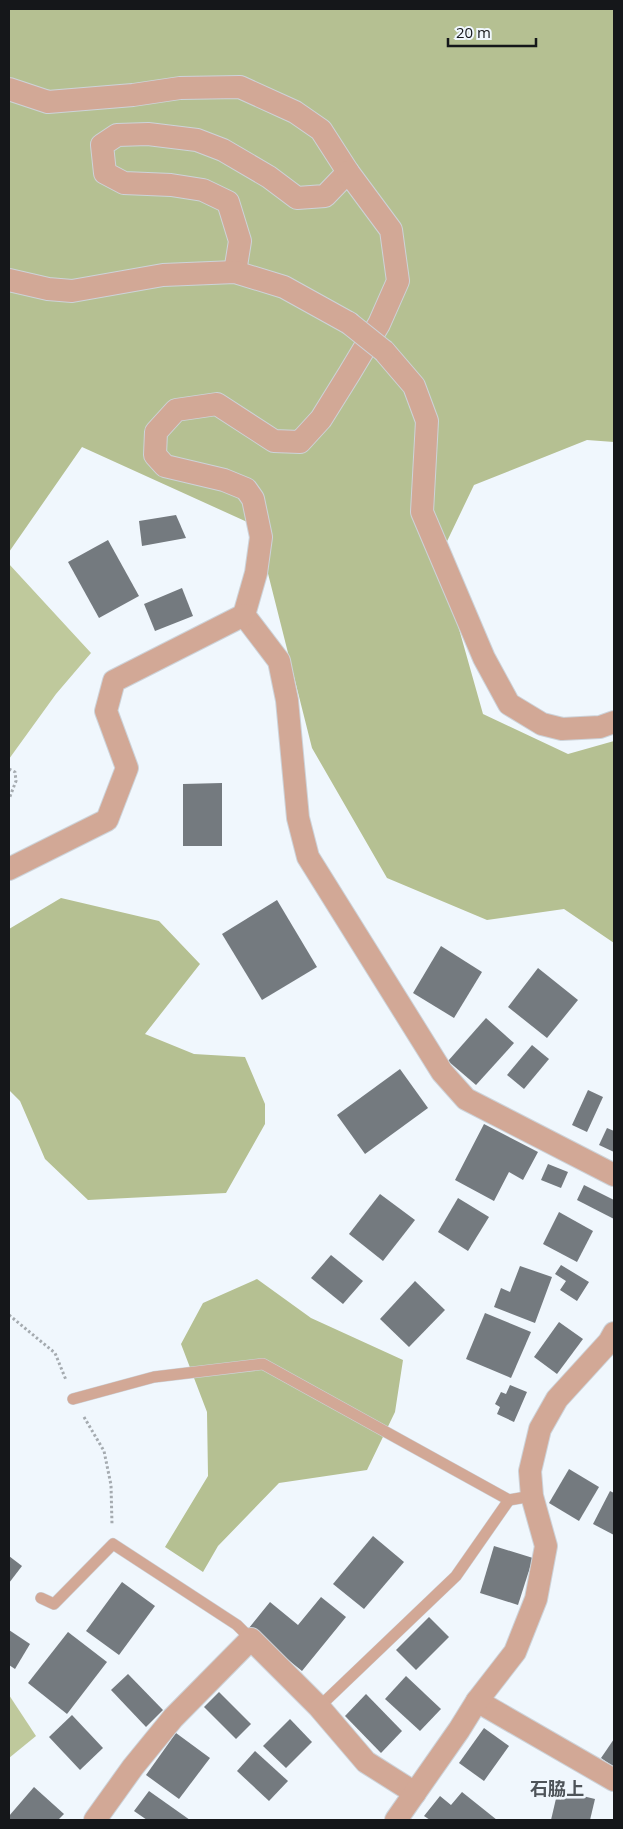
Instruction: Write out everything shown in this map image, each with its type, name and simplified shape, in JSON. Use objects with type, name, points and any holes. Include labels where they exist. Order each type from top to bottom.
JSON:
[{"type":"street","points":[[9,89],[48,102],[133,95],[180,88],[240,86],[295,112],[321,130],[348,172],[391,230],[398,281],[379,324],[321,419],[300,442],[274,441],[217,404],[176,410],[156,432],[156,455],[164,466],[224,480],[246,490],[253,498],[261,538],[256,573],[244,615],[114,681],[106,711],[127,768],[107,820],[9,869]]},
{"type":"street","points":[[235,272],[240,241],[228,202],[203,190],[171,185],[124,183],[105,173],[102,145],[116,135],[148,134],[197,140],[223,150],[269,177],[297,198],[325,196],[348,172]]},
{"type":"street","points":[[9,280],[48,289],[72,290],[163,275],[235,272],[284,287],[349,323],[384,351],[414,386],[427,421],[422,512],[484,658],[510,704],[542,724],[562,729],[600,727],[614,722]]},
{"type":"street","points":[[244,615],[279,661],[287,700],[298,818],[308,857],[442,1072],[466,1099],[614,1175]]},
{"type":"street","points":[[396,1820],[459,1730],[477,1700],[515,1652],[536,1599],[546,1546],[532,1496],[530,1471],[540,1429],[557,1399],[609,1342],[614,1333]]},
{"type":"street","points":[[95,1820],[133,1767],[173,1718],[250,1639],[319,1707],[366,1762],[415,1793]]},
{"type":"street","points":[[477,1700],[614,1780]]},
{"type":"lane","points":[[73,1399],[154,1377],[263,1364],[509,1500],[532,1496]]},
{"type":"lane","points":[[319,1707],[456,1576],[509,1500]]},
{"type":"lane","points":[[40,1598],[54,1604],[112,1544],[237,1625],[250,1639]]},
{"type":"path","points":[[9,769],[15,772],[16,781],[9,799]]},
{"type":"green space","points":[[9,9],[614,9],[614,442],[587,440],[474,485],[439,558],[483,714],[568,754],[614,741],[614,943],[564,909],[487,920],[387,878],[312,748],[256,526],[82,447],[9,552]]},
{"type":"green space","points":[[9,564],[91,653],[56,694],[9,759]]},
{"type":"green space","points":[[61,898],[159,921],[200,964],[145,1034],[194,1054],[245,1057],[265,1104],[265,1124],[226,1193],[88,1200],[45,1159],[20,1101],[9,1090],[9,929]]},
{"type":"green space","points":[[257,1279],[311,1318],[403,1360],[395,1412],[367,1470],[279,1483],[218,1546],[203,1572],[165,1547],[208,1476],[207,1412],[181,1344],[203,1303]]},
{"type":"green space","points":[[9,1695],[36,1736],[9,1758]]},
{"type":"building","points":[[176,515],[186,538],[142,546],[139,521]]},
{"type":"building","points":[[108,540],[139,596],[99,618],[68,562]]},
{"type":"building","points":[[182,588],[193,616],[155,631],[144,604]]},
{"type":"building","points":[[222,783],[222,846],[183,846],[183,784]]},
{"type":"building","points":[[277,900],[317,967],[262,1000],[222,934]]},
{"type":"building","points":[[441,946],[482,972],[454,1018],[413,993]]},
{"type":"building","points":[[538,968],[578,1000],[547,1038],[508,1007]]},
{"type":"building","points":[[486,1018],[514,1043],[476,1085],[448,1061]]},
{"type":"building","points":[[532,1045],[549,1059],[524,1089],[507,1075]]},
{"type":"building","points":[[400,1069],[428,1108],[365,1154],[337,1115]]},
{"type":"building","points":[[588,1090],[603,1097],[587,1132],[572,1125]]},
{"type":"building","points":[[484,1124],[538,1152],[523,1180],[509,1172],[494,1201],[455,1180]]},
{"type":"building","points":[[607,1128],[614,1131],[614,1152],[599,1145]]},
{"type":"building","points":[[548,1164],[568,1172],[561,1188],[541,1180]]},
{"type":"building","points":[[584,1185],[614,1200],[614,1219],[577,1200]]},
{"type":"building","points":[[380,1194],[415,1220],[383,1261],[349,1234]]},
{"type":"building","points":[[458,1198],[489,1217],[468,1251],[438,1232]]},
{"type":"building","points":[[559,1212],[593,1231],[577,1262],[543,1244]]},
{"type":"building","points":[[331,1255],[363,1281],[343,1304],[311,1278]]},
{"type":"building","points":[[561,1265],[589,1282],[577,1301],[560,1290],[566,1281],[555,1274]]},
{"type":"building","points":[[520,1266],[552,1277],[535,1323],[494,1307],[501,1288],[510,1292]]},
{"type":"building","points":[[415,1281],[445,1310],[409,1347],[380,1319]]},
{"type":"building","points":[[485,1313],[531,1332],[511,1378],[466,1359]]},
{"type":"building","points":[[559,1322],[583,1339],[557,1374],[534,1357]]},
{"type":"building","points":[[510,1385],[527,1392],[514,1422],[497,1414],[500,1407],[495,1404],[501,1392],[506,1394]]},
{"type":"building","points":[[569,1469],[599,1487],[579,1521],[549,1503]]},
{"type":"building","points":[[610,1491],[614,1493],[614,1535],[593,1524]]},
{"type":"building","points":[[373,1536],[404,1562],[364,1609],[333,1584]]},
{"type":"building","points":[[494,1546],[533,1558],[518,1605],[480,1593]]},
{"type":"building","points":[[9,1556],[22,1566],[9,1583]]},
{"type":"building","points":[[122,1582],[155,1606],[119,1655],[86,1631]]},
{"type":"building","points":[[321,1597],[346,1617],[302,1671],[249,1628],[270,1602],[298,1625]]},
{"type":"building","points":[[429,1617],[449,1637],[416,1670],[396,1650]]},
{"type":"building","points":[[9,1630],[30,1644],[15,1669],[9,1665]]},
{"type":"building","points":[[68,1632],[107,1662],[67,1714],[28,1683]]},
{"type":"building","points":[[128,1674],[163,1710],[146,1727],[111,1690]]},
{"type":"building","points":[[406,1676],[441,1709],[420,1731],[385,1699]]},
{"type":"building","points":[[219,1692],[251,1724],[236,1739],[204,1707]]},
{"type":"building","points":[[366,1694],[402,1731],[381,1753],[345,1716]]},
{"type":"building","points":[[72,1715],[103,1748],[80,1770],[49,1737]]},
{"type":"building","points":[[290,1719],[312,1742],[286,1768],[263,1746]]},
{"type":"building","points":[[484,1728],[509,1746],[484,1781],[459,1763]]},
{"type":"building","points":[[176,1733],[210,1758],[179,1799],[146,1775]]},
{"type":"building","points":[[614,1739],[614,1767],[601,1758]]},
{"type":"building","points":[[255,1751],[288,1781],[269,1801],[237,1771]]},
{"type":"building","points":[[34,1787],[64,1814],[58,1820],[9,1820],[9,1816]]},
{"type":"building","points":[[558,1790],[595,1799],[590,1820],[551,1820]]},
{"type":"building","points":[[149,1791],[190,1820],[147,1820],[134,1811]]},
{"type":"building","points":[[462,1792],[497,1820],[430,1820],[424,1816],[440,1796],[451,1805]]},
{"type":"district","name":"石脇上","points":[[557,1788]]}]
